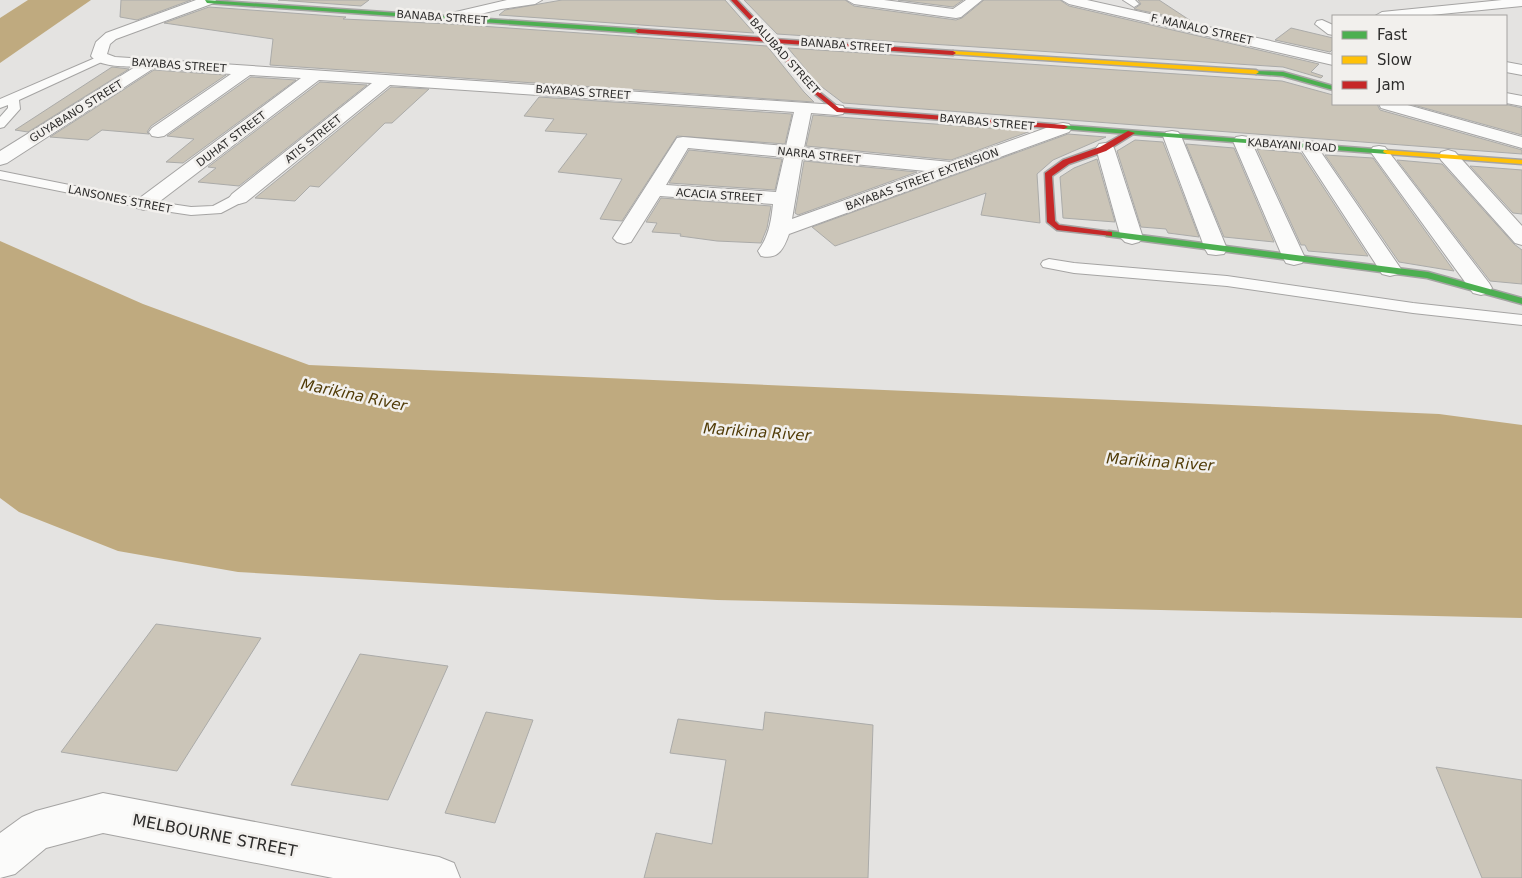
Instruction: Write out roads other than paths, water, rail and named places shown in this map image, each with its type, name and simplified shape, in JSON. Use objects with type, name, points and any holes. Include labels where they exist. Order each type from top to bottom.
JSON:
[{"type":"street","points":[[102,58],[99,56],[103,42],[111,36],[208,0]]},
{"type":"street","name":"BANABA STREET","points":[[208,0],[1283,74],[1332,88]]},
{"type":"street","points":[[452,17],[501,5],[535,0]]},
{"type":"street","name":"BALUBAD STREET","points":[[734,0],[771,39],[811,88],[837,110]]},
{"type":"street","points":[[854,0],[956,14],[975,0]]},
{"type":"street","name":"F. MANALO STREET","points":[[1069,0],[1332,60]]},
{"type":"street","points":[[1392,15],[1522,2]]},
{"type":"street","name":"BAYABAS STREET","points":[[102,58],[113,61],[804,107],[1063,128]]},
{"type":"street","name":"GUYABANO STREET","points":[[0,159],[152,63]]},
{"type":"street","points":[[158,132],[247,70]]},
{"type":"street","name":"DUHAT STREET","points":[[144,204],[317,74]]},
{"type":"street","name":"ATIS STREET","points":[[239,198],[387,79]]},
{"type":"street","points":[[1507,98],[1522,100]]},
{"type":"street","points":[[1390,105],[1522,143]]},
{"type":"street","points":[[769,251],[774,246],[780,230],[784,199],[804,107]]},
{"type":"street","name":"KABAYANI ROAD","points":[[1063,128],[1522,162]]},
{"type":"street","name":"BAYABAS STREET EXTENSION","points":[[780,230],[1063,128]]},
{"type":"street","points":[[1131,133],[1105,148],[1053,169],[1048,175],[1051,222],[1057,227],[1065,229],[1428,275],[1481,288],[1522,301]]},
{"type":"street","points":[[1172,136],[1216,249]]},
{"type":"street","points":[[1242,141],[1294,258]]},
{"type":"street","name":"NARRA STREET","points":[[655,190],[681,143],[686,142],[953,168]]},
{"type":"street","points":[[1308,146],[1390,269]]},
{"type":"street","points":[[1105,148],[1132,238]]},
{"type":"street","points":[[1379,151],[1481,288]]},
{"type":"street","points":[[1448,156],[1522,239]]},
{"type":"street","points":[[624,238],[655,190]]},
{"type":"street","name":"ACACIA STREET","points":[[655,190],[784,199]]},
{"type":"street","name":"MELBOURNE STREET","points":[[0,859],[36,831],[103,813],[439,878]]},
{"type":"lane","points":[[0,104],[102,58]]},
{"type":"lane","points":[[0,124],[14,109],[13,99]]},
{"type":"lane","name":"LANSONES STREET","points":[[0,175],[144,204],[191,211],[216,210],[239,198]]},
{"type":"lane","points":[[1049,264],[1074,268],[1227,281],[1413,308],[1522,320]]},
{"type":"water","points":[[28,0],[91,0],[0,63],[0,18]]},
{"type":"water","name":"Marikina River","points":[[0,241],[143,304],[309,365],[1439,414],[1522,425],[1522,618],[717,600],[238,572],[118,551],[19,512],[0,498]]}]
